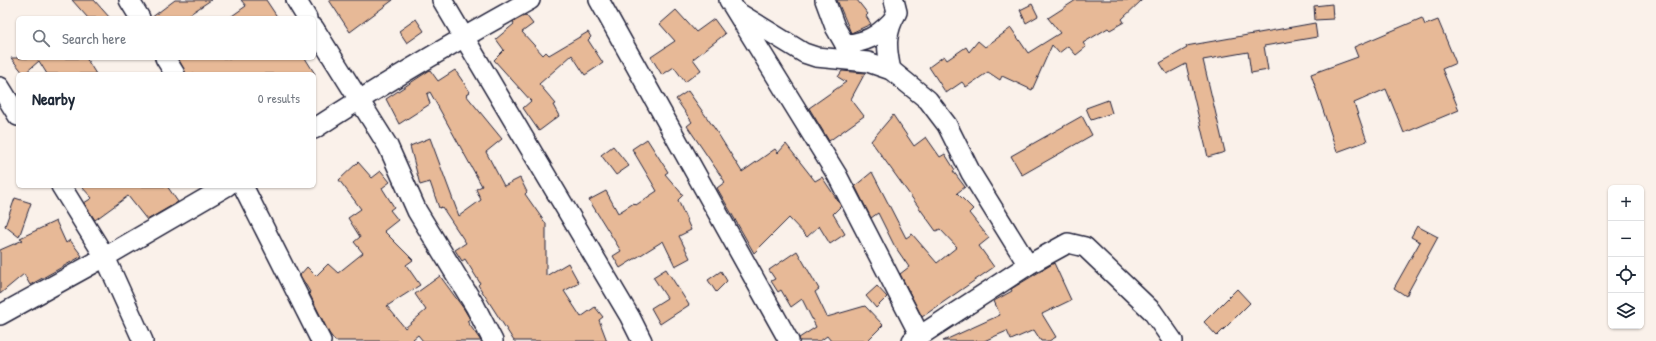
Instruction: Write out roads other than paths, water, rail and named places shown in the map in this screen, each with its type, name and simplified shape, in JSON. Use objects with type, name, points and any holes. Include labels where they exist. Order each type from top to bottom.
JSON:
[{"type":"street","points":[[129,0],[139,16]]},
{"type":"street","points":[[296,0],[307,16]]},
{"type":"street","points":[[442,0],[630,317],[642,341]]},
{"type":"street","points":[[599,0],[789,341]]},
{"type":"street","points":[[825,0],[835,27],[849,53],[868,62],[891,70],[928,100],[947,125],[972,173],[1028,266]]},
{"type":"street","points":[[891,70],[886,50],[887,36],[891,22],[897,12],[894,0]]},
{"type":"street","points":[[316,128],[359,99],[523,2]]},
{"type":"street","points":[[734,6],[804,53],[816,57],[849,53],[880,32],[891,22]]},
{"type":"street","points":[[734,6],[837,175],[916,338],[1028,266],[1068,243],[1085,247],[1152,311],[1173,341]]},
{"type":"street","points":[[316,31],[388,146],[417,211],[475,306],[493,341]]},
{"type":"street","points":[[166,60],[174,72]]},
{"type":"street","points":[[0,87],[16,113]]},
{"type":"street","points":[[62,188],[105,257],[143,341]]},
{"type":"street","points":[[0,315],[105,257],[224,188]]},
{"type":"street","points":[[244,188],[321,341]]}]
